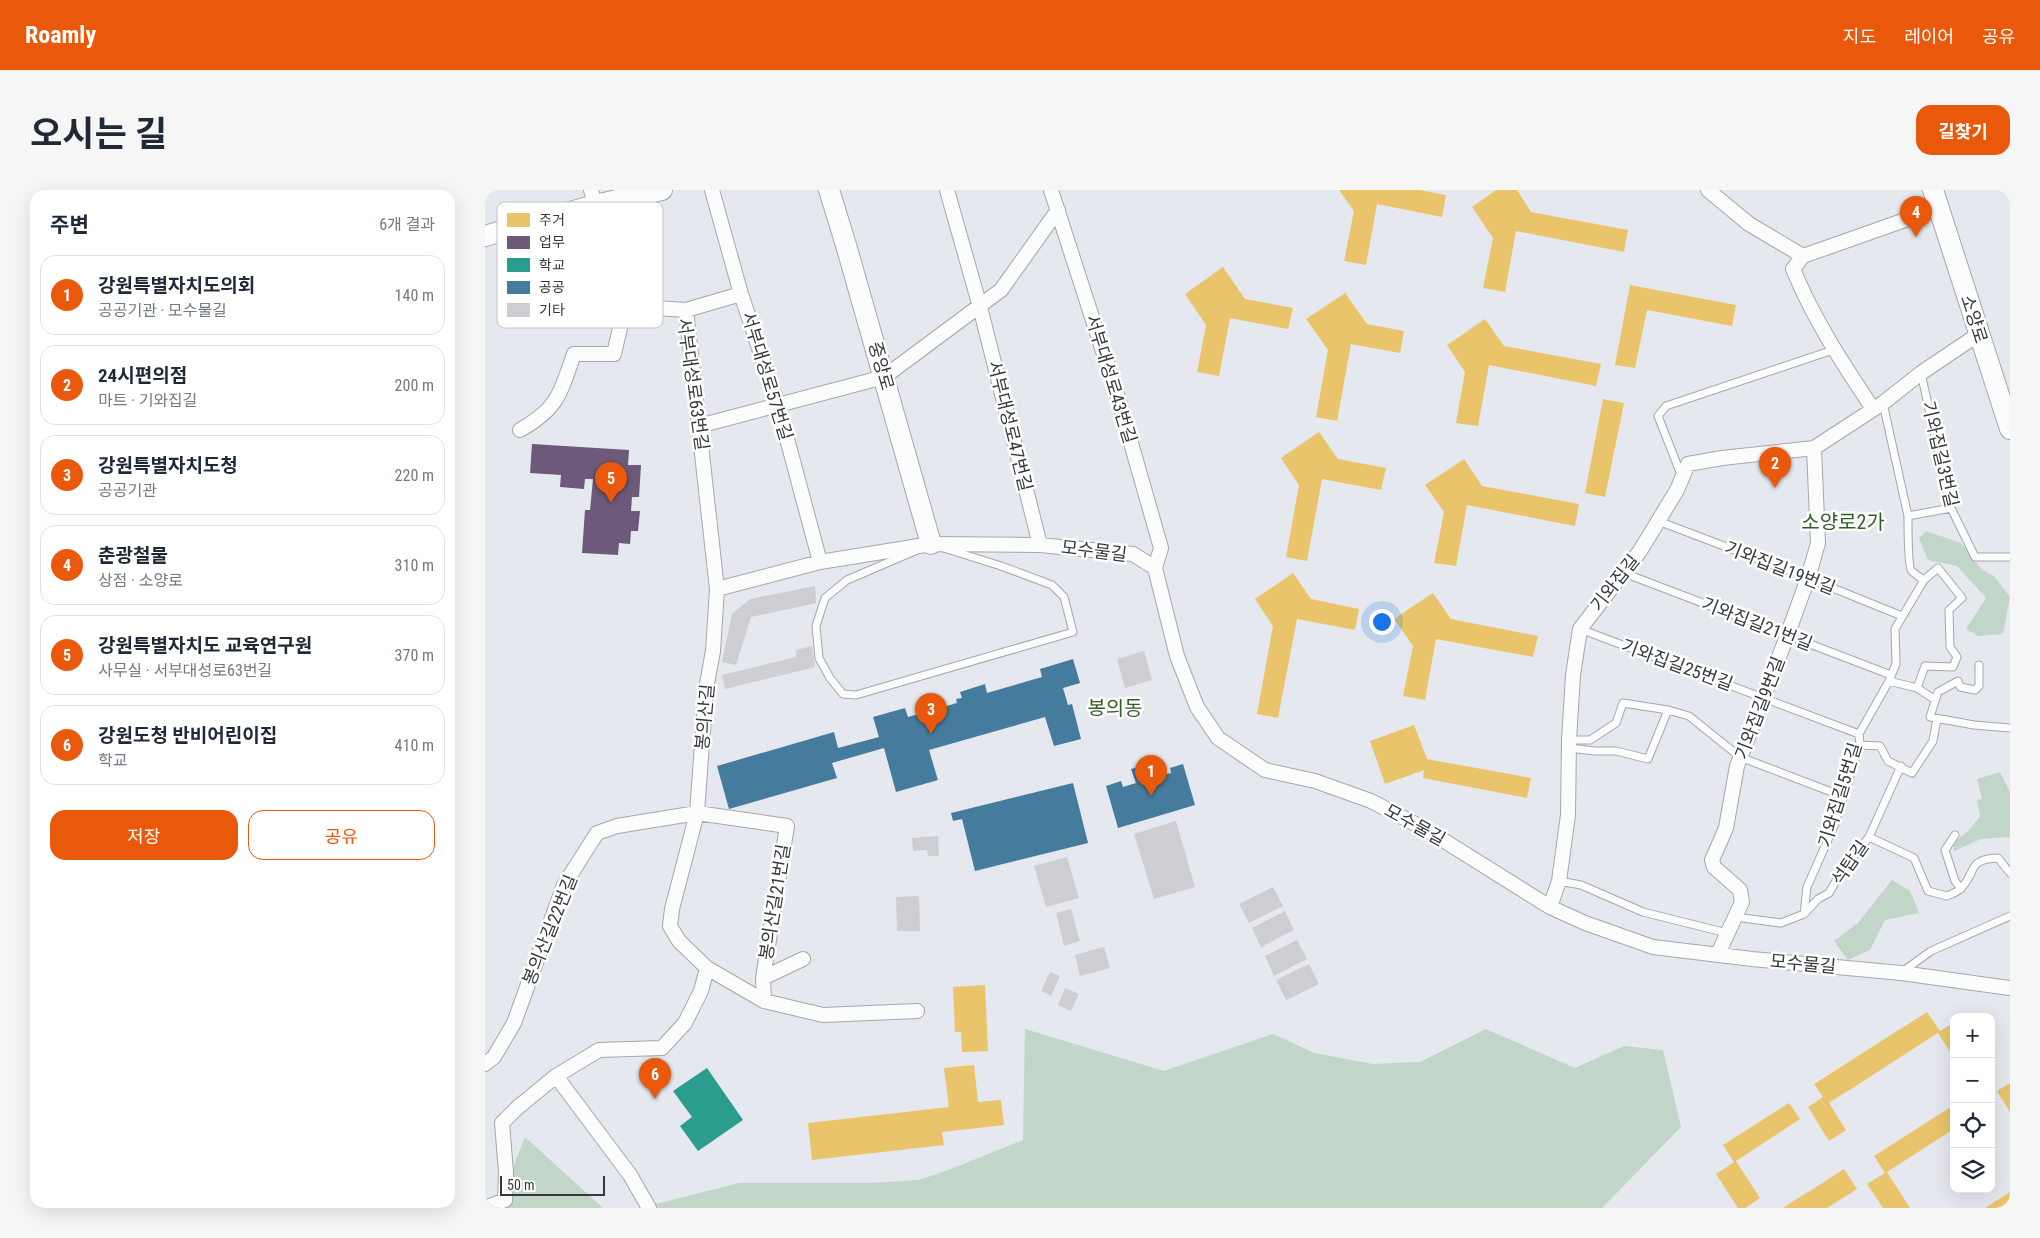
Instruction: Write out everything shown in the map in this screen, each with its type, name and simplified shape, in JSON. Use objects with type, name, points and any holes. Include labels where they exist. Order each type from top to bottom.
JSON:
[{"type":"street","name":"서부대성로57번길","points":[[712,190],[741,294],[778,405],[819,562]]},
{"type":"street","name":"중앙로","points":[[829,190],[931,544]]},
{"type":"street","name":"서부대성로47번길","points":[[947,190],[980,307],[1040,545]]},
{"type":"street","name":"서부대성로43번길","points":[[1051,190],[1119,401],[1161,548],[1155,568]]},
{"type":"street","points":[[1708,190],[1749,224],[1803,256],[1793,269],[1803,292],[1833,350],[1878,406]]},
{"type":"street","points":[[593,198],[651,191]]},
{"type":"street","name":"소양로","points":[[1803,256],[1936,199],[2010,429]]},
{"type":"street","points":[[699,426],[884,377],[1001,290],[1058,210]]},
{"type":"street","points":[[485,236],[497,232]]},
{"type":"street","points":[[686,310],[741,294]]},
{"type":"street","name":"서부대성로63번길","points":[[663,308],[686,310],[717,589]]},
{"type":"street","points":[[520,430],[538,420],[558,398],[574,354],[614,354],[620,328]]},
{"type":"street","name":"기와집길","points":[[1550,907],[1559,881],[1567,815],[1573,675],[1580,628],[1640,551],[1677,490],[1688,464],[1721,458],[1814,448],[1878,406],[1921,373],[1979,334]]},
{"type":"street","name":"기와집길9번길","points":[[1718,954],[1742,902],[1740,890],[1714,867],[1712,860],[1726,828],[1740,758],[1787,636],[1808,578],[1818,543],[1814,448]]},
{"type":"street","points":[[717,589],[819,562],[931,544]]},
{"type":"street","name":"모수물길","points":[[931,544],[1040,545],[1133,554],[1155,568],[1177,656],[1197,707],[1218,738],[1265,770],[1315,781],[1371,800],[1427,830],[1550,907],[1585,923],[1653,947],[1752,959],[1901,973],[2010,988]]},
{"type":"street","name":"봉의산길","points":[[717,589],[713,651],[706,689],[697,813],[672,909],[670,926],[679,941],[707,968],[770,1003],[823,1015],[917,1010]]},
{"type":"street","name":"봉의산길21번길","points":[[697,813],[787,826],[763,978],[770,1003]]},
{"type":"street","name":"봉의산길22번길","points":[[485,1064],[494,1057],[514,1023],[564,884],[597,833],[617,826],[697,813]]},
{"type":"street","name":"봉의산길21번길","points":[[763,978],[803,959]]},
{"type":"street","points":[[485,1208],[505,1200],[506,1172],[502,1124],[517,1108],[556,1076],[599,1050],[662,1048],[685,1023],[701,991],[707,968]]},
{"type":"street","points":[[556,1076],[630,1175],[649,1208]]},
{"type":"lane","points":[[1682,477],[1658,416],[1666,406],[1833,350]]},
{"type":"lane","name":"기와집길3번길","points":[[1921,373],[1951,508],[1975,557],[2010,557]]},
{"type":"lane","points":[[1878,406],[1908,516],[1910,553],[1908,565],[1911,570],[1924,580],[1938,568],[1963,598],[1949,610],[1950,647],[1957,657],[1953,667],[1925,666],[1917,688]]},
{"type":"lane","points":[[1908,516],[1951,508]]},
{"type":"lane","name":"기와집길19번길","points":[[1657,521],[1902,616]]},
{"type":"lane","points":[[931,544],[1001,566],[1052,585],[1064,597],[1073,632],[856,695],[843,694],[829,678],[819,658],[816,626],[825,598],[847,580],[931,544]]},
{"type":"lane","name":"기와집길21번길","points":[[1624,573],[1890,678]]},
{"type":"lane","name":"기와집길5번길","points":[[1804,914],[1807,886],[1834,826],[1842,796],[1860,745],[1859,734],[1896,664],[1895,629],[1924,580]]},
{"type":"lane","name":"기와집길25번길","points":[[1580,628],[1859,734]]},
{"type":"lane","points":[[1979,665],[1979,686],[1975,690],[1959,688],[1958,681],[1938,692],[1934,699],[1930,717],[1974,725],[2010,728]]},
{"type":"lane","points":[[1890,678],[1917,688],[1934,699]]},
{"type":"lane","points":[[1569,744],[1590,740],[1616,723],[1623,703],[1668,710],[1689,716],[1740,758],[1842,796]]},
{"type":"lane","points":[[1569,744],[1595,751],[1616,751],[1648,759],[1668,710]]},
{"type":"lane","points":[[1860,745],[1880,746],[1888,761],[1912,773],[1933,741],[1937,719]]},
{"type":"lane","name":"석탑길","points":[[1735,917],[1781,923],[1804,914],[1818,899],[1829,893],[1842,870],[1869,837],[1901,766]]},
{"type":"lane","points":[[1955,835],[1945,850],[1955,881],[1961,889]]},
{"type":"lane","points":[[1869,837],[1914,858],[1928,891],[1947,896],[1961,889],[1974,866],[1986,858],[1998,858],[2010,873]]},
{"type":"lane","points":[[1559,881],[1581,885],[1643,912],[1727,933]]},
{"type":"lane","points":[[1901,973],[1931,951],[2010,916]]},
{"type":"green space","points":[[1926,531],[1961,543],[1982,570],[1994,576],[2010,597],[2003,634],[1978,636],[1966,629],[1986,598],[1957,566],[1928,560],[1919,538]]},
{"type":"green space","points":[[2000,772],[2010,792],[2010,837],[1981,839],[1954,851],[1953,844],[1970,829],[1980,816],[1977,800],[1982,799],[1977,779]]},
{"type":"green space","points":[[1892,880],[1910,891],[1919,913],[1885,920],[1870,950],[1848,960],[1834,941],[1858,923]]},
{"type":"green space","points":[[1025,1029],[1164,1071],[1273,1034],[1314,1053],[1373,1064],[1420,1062],[1486,1029],[1575,1068],[1624,1046],[1663,1050],[1681,1127],[1602,1208],[640,1208],[739,1183],[870,1183],[919,1180],[1023,1140]]},
{"type":"green space","points":[[525,1137],[603,1208],[497,1208]]},
{"type":"building: 주거","points":[[1339,190],[1419,190],[1446,195],[1442,217],[1377,204],[1366,265],[1344,261],[1354,211]]},
{"type":"building: 주거","points":[[1496,190],[1517,190],[1531,212],[1628,230],[1624,252],[1516,231],[1505,292],[1483,288],[1493,238],[1472,207]]},
{"type":"building: 주거","points":[[1223,267],[1245,299],[1293,308],[1288,329],[1230,318],[1219,376],[1197,372],[1206,325],[1185,294]]},
{"type":"building: 주거","points":[[1630,285],[1736,305],[1732,326],[1647,310],[1635,368],[1615,365]]},
{"type":"building: 주거","points":[[1345,293],[1367,324],[1404,331],[1400,353],[1351,344],[1337,421],[1316,417],[1328,350],[1306,319]]},
{"type":"building: 주거","points":[[1485,319],[1504,346],[1601,364],[1596,386],[1489,365],[1478,426],[1456,423],[1465,372],[1447,345]]},
{"type":"building: 주거","points":[[1603,399],[1624,403],[1605,497],[1585,493]]},
{"type":"building: 주거","points":[[1319,432],[1338,459],[1386,468],[1381,490],[1322,479],[1307,561],[1286,557],[1299,485],[1281,458]]},
{"type":"building: 주거","points":[[1464,459],[1482,486],[1579,504],[1575,526],[1467,505],[1456,566],[1434,563],[1444,512],[1425,485]]},
{"type":"building: 주거","points":[[1293,573],[1311,599],[1359,609],[1355,630],[1297,619],[1278,718],[1257,714],[1273,626],[1255,599]]},
{"type":"building: 주거","points":[[1433,593],[1451,619],[1538,636],[1533,657],[1436,639],[1425,700],[1403,696],[1413,646],[1394,619]]},
{"type":"building: 주거","points":[[1414,725],[1427,759],[1531,778],[1527,798],[1423,778],[1424,770],[1385,784],[1370,741]]},
{"type":"building: 주거","points":[[985,985],[988,1051],[962,1052],[961,1032],[955,1032],[953,987]]},
{"type":"building: 주거","points":[[1927,1012],[1940,1031],[1950,1025],[1950,1052],[1938,1033],[1829,1103],[1846,1130],[1829,1141],[1808,1107],[1823,1097],[1814,1084]]},
{"type":"building: 주거","points":[[974,1065],[978,1102],[1001,1100],[1004,1125],[942,1132],[944,1145],[812,1160],[808,1123],[949,1107],[944,1068]]},
{"type":"building: 주거","points":[[2010,1083],[2010,1112],[1997,1091]]},
{"type":"building: 주거","points":[[1789,1103],[1800,1119],[1736,1161],[1760,1198],[1745,1208],[1738,1208],[1716,1174],[1734,1162],[1723,1145]]},
{"type":"building: 주거","points":[[1950,1108],[1950,1132],[1887,1172],[1910,1208],[1883,1208],[1867,1184],[1885,1173],[1874,1156]]},
{"type":"building: 주거","points":[[1844,1169],[1857,1189],[1827,1208],[1783,1208]]},
{"type":"building: 주거","points":[[2010,1192],[2010,1208],[1985,1208]]},
{"type":"building: 업무","points":[[532,444],[629,450],[628,465],[641,465],[639,497],[632,497],[631,511],[640,511],[638,531],[631,531],[630,544],[619,543],[618,555],[582,553],[585,510],[590,510],[593,479],[585,479],[584,489],[560,487],[561,475],[530,473]]},
{"type":"building: 학교","points":[[707,1068],[743,1120],[698,1151],[680,1126],[692,1117],[673,1091]]},
{"type":"building: 공공","points":[[1073,659],[1080,683],[1063,688],[1068,705],[1072,704],[1081,739],[1054,746],[1045,717],[929,750],[938,780],[896,792],[884,748],[832,763],[837,778],[729,809],[717,766],[834,732],[838,748],[879,737],[873,717],[905,708],[908,717],[957,703],[956,699],[962,698],[960,692],[985,684],[987,693],[1042,677],[1040,669]]},
{"type":"building: 공공","points":[[1155,762],[1159,776],[1171,773],[1170,768],[1183,764],[1195,805],[1118,828],[1106,786],[1121,781],[1123,787],[1136,783],[1131,769]]},
{"type":"building: 공공","points":[[1073,783],[1088,843],[975,871],[962,819],[953,821],[951,813]]},
{"type":"building: 기타","points":[[815,586],[816,603],[751,617],[736,665],[722,662],[732,614],[750,599]]},
{"type":"building: 기타","points":[[812,646],[815,667],[725,689],[722,675],[796,657],[796,650]]},
{"type":"building: 기타","points":[[1144,651],[1152,680],[1125,688],[1117,659]]},
{"type":"building: 기타","points":[[1176,821],[1195,887],[1154,899],[1134,834]]},
{"type":"building: 기타","points":[[938,836],[939,856],[928,856],[927,850],[913,851],[912,838]]},
{"type":"building: 기타","points":[[1067,857],[1079,898],[1046,907],[1034,866]]},
{"type":"building: 기타","points":[[1273,887],[1283,906],[1249,923],[1239,904]]},
{"type":"building: 기타","points":[[919,896],[920,931],[897,931],[896,897]]},
{"type":"building: 기타","points":[[1071,909],[1080,941],[1064,946],[1056,913]]},
{"type":"building: 기타","points":[[1285,911],[1294,930],[1261,947],[1252,928]]},
{"type":"building: 기타","points":[[1297,940],[1307,959],[1274,976],[1265,956]]},
{"type":"building: 기타","points":[[1104,947],[1110,968],[1080,976],[1075,955]]},
{"type":"building: 기타","points":[[1309,964],[1319,984],[1286,1000],[1276,980]]},
{"type":"building: 기타","points":[[1050,972],[1060,976],[1051,996],[1041,991]]},
{"type":"building: 기타","points":[[1065,988],[1079,994],[1071,1011],[1058,1005]]},
{"type":"place","name":"춘광철물","points":[[1916,237]]},
{"type":"place","name":"24시편의점","points":[[1775,488]]},
{"type":"place","name":"강원특별자치도 교육연구원","points":[[611,503]]},
{"type":"place","name":"강원특별자치도청","points":[[931,734]]},
{"type":"place","name":"강원특별자치도의회","points":[[1151,796]]},
{"type":"place","name":"강원도청 반비어린이집","points":[[655,1099]]},
{"type":"district","name":"소양로2가","points":[[1843,522]]},
{"type":"district","name":"봉의동","points":[[1115,708]]}]
